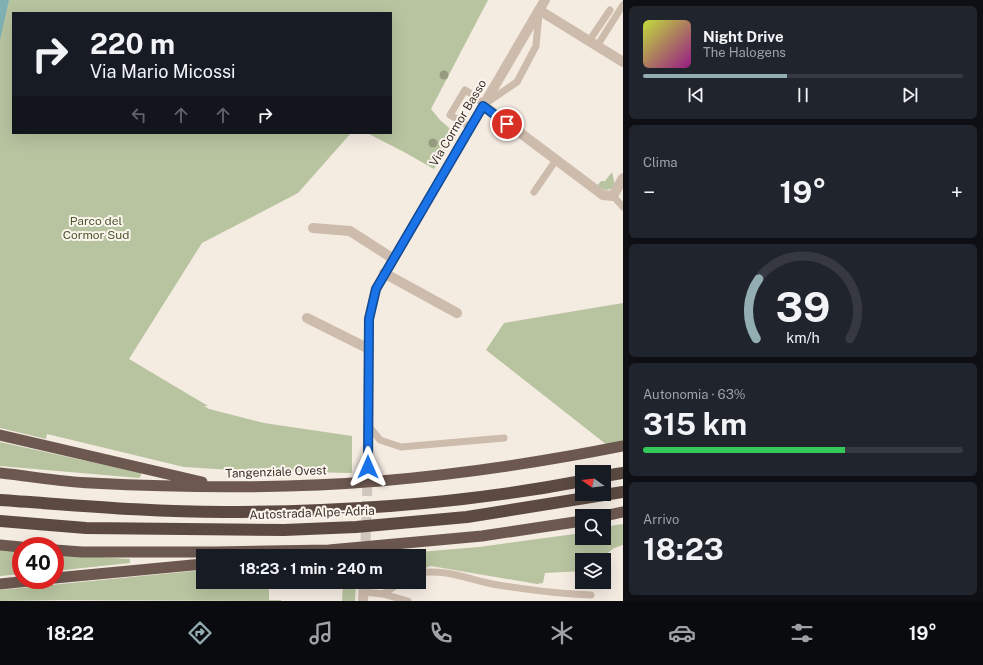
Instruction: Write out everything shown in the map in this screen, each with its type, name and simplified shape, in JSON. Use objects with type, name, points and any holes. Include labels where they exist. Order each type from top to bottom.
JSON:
[{"type":"highway","points":[[0,435],[223,487]]},
{"type":"highway","name":"Tangenziale Ovest","points":[[0,473],[89,483],[223,487],[380,481],[549,460],[623,446]]},
{"type":"highway","points":[[611,475],[623,473]]},
{"type":"highway","name":"Autostrada Alpe-Adria","points":[[0,500],[214,512],[289,511],[380,506],[551,487],[575,482]]},
{"type":"highway","name":"Autostrada Alpe-Adria","points":[[0,521],[86,528],[284,530],[356,527],[467,517],[623,492]]},
{"type":"highway","points":[[611,515],[623,512]]},
{"type":"highway","points":[[340,549],[482,536],[575,522]]},
{"type":"highway","points":[[0,545],[12,546]]},
{"type":"highway","points":[[64,551],[196,552]]},
{"type":"highway","points":[[64,577],[196,565]]},
{"type":"highway","points":[[0,584],[12,583]]},
{"type":"street","name":"Via Cormor Basso","points":[[368,467],[367,424],[369,319],[376,289],[392,258],[545,0]]},
{"type":"street","points":[[539,10],[623,62]]},
{"type":"street","points":[[483,106],[603,195],[612,196],[623,178]]},
{"type":"street","points":[[313,228],[350,231],[392,258]]},
{"type":"street","points":[[384,273],[457,313]]},
{"type":"street","points":[[307,318],[369,349]]},
{"type":"lane","points":[[593,43],[623,6]]},
{"type":"lane","points":[[470,127],[450,115],[465,90],[476,96],[483,106],[516,82],[536,46],[539,10]]},
{"type":"lane","points":[[593,43],[610,10]]},
{"type":"lane","points":[[534,192],[556,160]]},
{"type":"lane","points":[[612,196],[623,207]]},
{"type":"lane","points":[[367,424],[380,440],[401,447],[504,438]]},
{"type":"lane","points":[[426,573],[441,573],[498,585],[558,593],[591,595]]},
{"type":"lane","points":[[382,594],[390,589]]},
{"type":"lane","points":[[363,592],[382,594],[408,601]]},
{"type":"green space","name":"Parco del Cormor Sud","points":[[0,0],[488,0],[431,109],[440,120],[455,133],[434,169],[369,134],[392,134],[392,12],[12,12],[12,134],[350,134],[298,193],[202,243],[129,359],[208,406],[204,406],[209,409],[264,423],[352,436],[352,473],[248,471],[184,467],[47,434],[46,439],[0,428]]},
{"type":"green space","points":[[612,172],[615,185],[611,189],[606,190],[597,186],[601,181],[605,181]]},
{"type":"green space","points":[[623,303],[623,441],[607,445],[486,350],[504,323]]},
{"type":"green space","points":[[0,442],[141,473],[141,476],[139,478],[0,466]]},
{"type":"green space","points":[[623,524],[623,545],[614,548],[608,553],[575,553],[575,571],[545,573],[543,583],[537,584],[431,566],[426,568],[426,551],[479,547],[575,534],[575,545],[611,545],[611,526]]},
{"type":"green space","points":[[0,550],[12,551],[12,575],[0,576]]},
{"type":"green space","points":[[64,555],[130,559],[130,563],[64,570]]},
{"type":"green space","points":[[196,571],[196,589],[269,589],[269,600],[281,601],[0,601],[0,590],[64,589],[64,584]]},
{"type":"green space","points":[[343,589],[356,589],[355,601],[342,601]]},
{"type":"water","points":[[0,0],[9,0],[0,40]]},
{"type":"tunnel","points":[[365,549],[368,467]]},
{"type":"route","points":[[368,467],[367,424],[369,319],[376,289],[392,258],[483,106],[507,124]]}]
